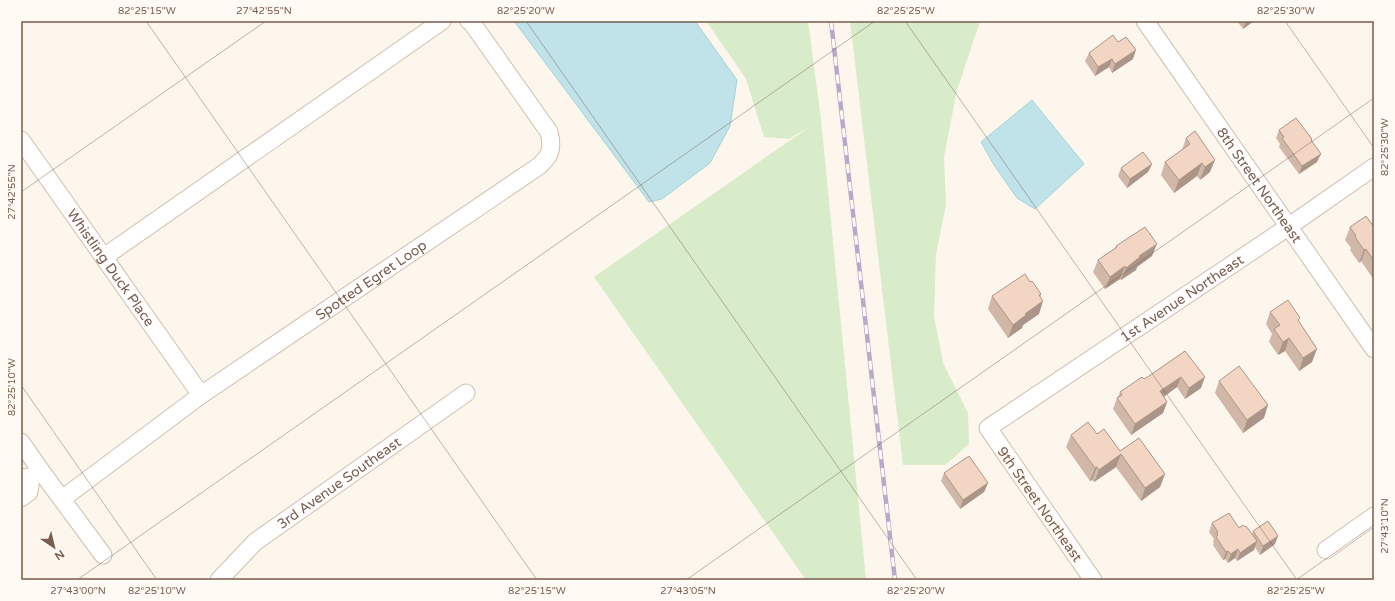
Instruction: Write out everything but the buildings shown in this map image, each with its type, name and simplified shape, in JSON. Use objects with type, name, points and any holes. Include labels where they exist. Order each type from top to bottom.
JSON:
[{"type":"street","points":[[104,257],[442,21]]},
{"type":"street","name":"Spotted Egret Loop","points":[[62,499],[201,395],[539,166],[548,158],[552,142],[549,132],[472,23],[469,21]]},
{"type":"street","name":"8th Street Northeast","points":[[1145,21],[1374,349]]},
{"type":"street","name":"Whistling Duck Place","points":[[21,140],[201,395]]},
{"type":"street","name":"1st Avenue Northeast","points":[[988,428],[1288,227],[1374,167]]},
{"type":"street","name":"3rd Avenue Southeast","points":[[219,580],[255,542],[466,393]]},
{"type":"street","name":"9th Street Northeast","points":[[988,428],[1093,580]]},
{"type":"street","points":[[21,442],[31,475],[29,492],[21,498]]},
{"type":"street","points":[[31,475],[62,499],[103,555]]},
{"type":"street","points":[[1326,550],[1374,516]]},
{"type":"green space","points":[[706,21],[808,21],[821,119],[866,580],[806,580],[594,277],[812,125],[789,139],[764,137],[746,79]]},
{"type":"green space","points":[[850,21],[980,21],[957,90],[944,157],[946,205],[936,254],[934,316],[943,363],[968,413],[969,444],[945,465],[903,465]]},
{"type":"water","points":[[514,21],[695,21],[737,80],[730,126],[710,163],[662,199],[649,202]]},
{"type":"water","points":[[1032,100],[1084,164],[1035,209],[1017,198],[994,165],[981,142]]},
{"type":"railway","points":[[831,21],[895,580]]}]
